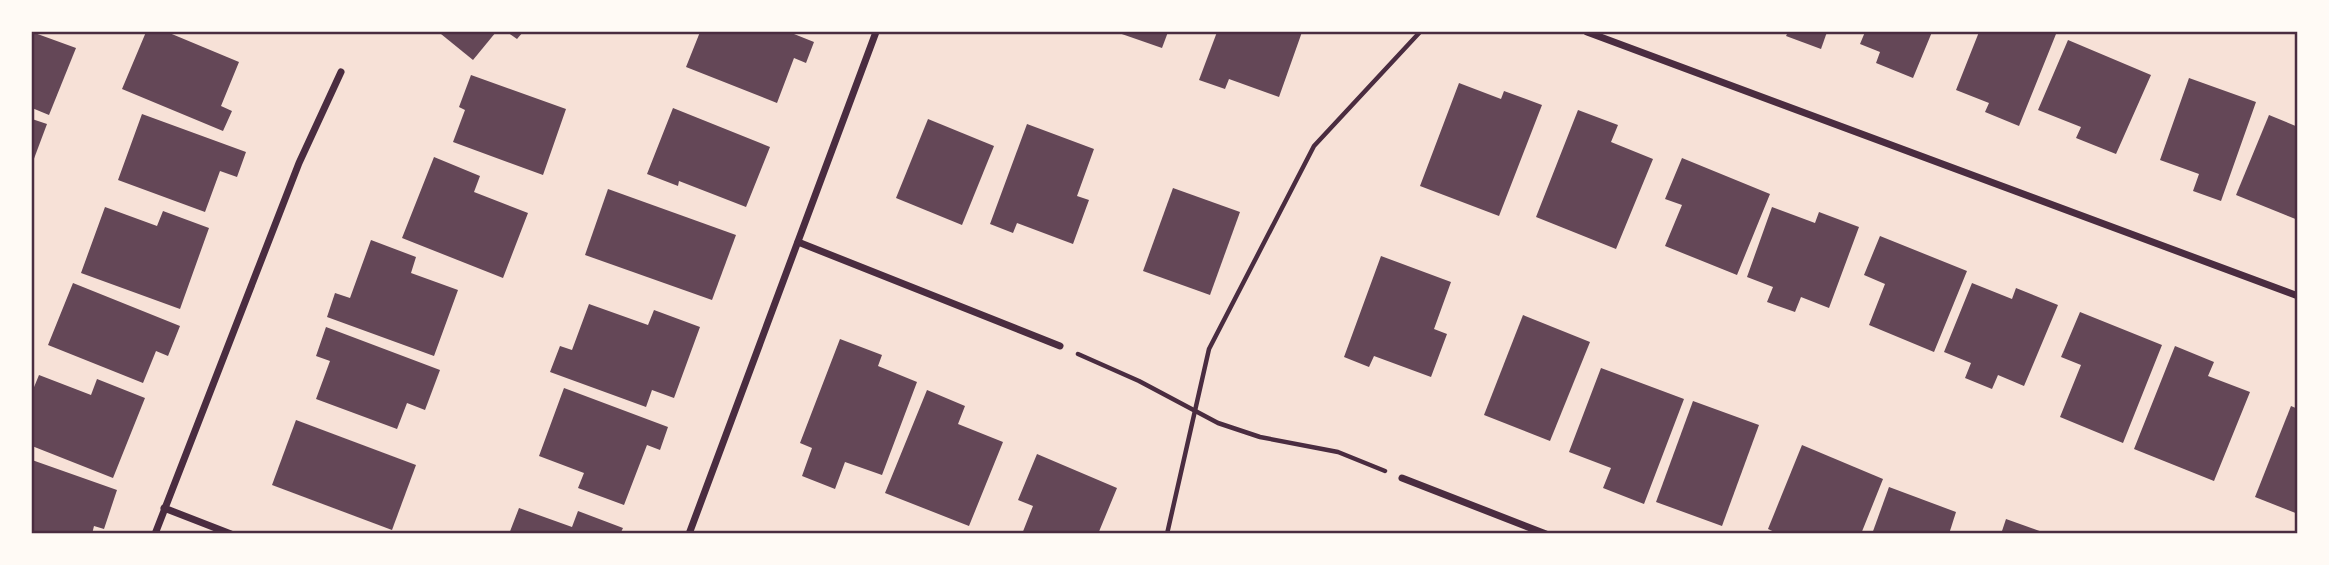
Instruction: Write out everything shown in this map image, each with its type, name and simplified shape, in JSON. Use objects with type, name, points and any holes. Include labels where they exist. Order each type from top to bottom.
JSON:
[{"type":"street","points":[[689,534],[876,32]]},
{"type":"street","points":[[1587,32],[2298,296]]},
{"type":"street","points":[[155,534],[299,163],[341,72]]},
{"type":"street","points":[[798,242],[1060,346]]},
{"type":"street","points":[[1402,478],[1546,534]]},
{"type":"street","points":[[164,508],[231,534]]},
{"type":"path","points":[[1167,534],[1209,349],[1314,146],[1420,32]]},
{"type":"path","points":[[1060,346],[1139,381],[1218,423],[1259,437],[1338,452],[1402,478]]},
{"type":"building","points":[[32,32],[76,48],[49,115],[32,108]]},
{"type":"building","points":[[146,32],[167,32],[239,62],[221,106],[232,111],[223,131],[122,89]]},
{"type":"building","points":[[496,32],[473,60],[441,34]]},
{"type":"building","points":[[507,32],[523,32],[517,39]]},
{"type":"building","points":[[700,32],[789,32],[814,42],[806,63],[794,58],[777,103],[686,67]]},
{"type":"building","points":[[1116,32],[1168,32],[1162,48]]},
{"type":"building","points":[[1217,32],[1302,32],[1279,97],[1229,79],[1225,89],[1199,80]]},
{"type":"building","points":[[1788,32],[1827,32],[1821,49],[1786,36]]},
{"type":"building","points":[[1865,32],[1932,32],[1913,78],[1876,63],[1880,52],[1860,44]]},
{"type":"building","points":[[1979,32],[2056,34],[2019,126],[1985,112],[1989,103],[1956,90]]},
{"type":"building","points":[[2068,40],[2151,75],[2116,154],[2076,138],[2081,127],[2038,110]]},
{"type":"building","points":[[471,75],[566,109],[543,175],[453,142],[465,110],[459,107]]},
{"type":"building","points":[[2189,78],[2256,102],[2221,201],[2193,191],[2199,174],[2160,160]]},
{"type":"building","points":[[1459,83],[1501,99],[1504,91],[1542,105],[1499,216],[1420,186]]},
{"type":"building","points":[[673,108],[770,147],[746,207],[679,181],[678,186],[647,174]]},
{"type":"building","points":[[1578,110],[1618,125],[1611,142],[1653,159],[1616,249],[1536,217]]},
{"type":"building","points":[[142,114],[246,152],[237,177],[220,171],[205,212],[118,180]]},
{"type":"building","points":[[2269,115],[2298,127],[2298,220],[2236,195]]},
{"type":"building","points":[[32,119],[47,124],[32,164]]},
{"type":"building","points":[[928,119],[994,146],[962,225],[896,198]]},
{"type":"building","points":[[1027,124],[1094,149],[1077,196],[1089,200],[1073,244],[1017,223],[1013,233],[990,224]]},
{"type":"building","points":[[434,157],[480,176],[474,192],[528,213],[503,278],[402,238]]},
{"type":"building","points":[[1682,158],[1770,194],[1737,275],[1665,246],[1682,205],[1665,199]]},
{"type":"building","points":[[1173,188],[1240,212],[1210,295],[1143,271]]},
{"type":"building","points":[[608,189],[736,235],[712,300],[585,255]]},
{"type":"building","points":[[105,207],[157,226],[163,211],[209,228],[180,309],[81,273]]},
{"type":"building","points":[[1772,207],[1815,223],[1819,212],[1859,227],[1829,308],[1801,297],[1795,312],[1767,302],[1773,287],[1747,277]]},
{"type":"building","points":[[1880,236],[1967,271],[1934,352],[1869,325],[1885,284],[1864,275]]},
{"type":"building","points":[[371,240],[416,257],[411,273],[458,290],[434,356],[327,317],[335,293],[350,298]]},
{"type":"building","points":[[1381,256],[1451,282],[1434,329],[1447,334],[1431,377],[1374,356],[1369,367],[1344,357]]},
{"type":"building","points":[[73,283],[180,326],[168,356],[156,351],[143,383],[48,345]]},
{"type":"building","points":[[1972,283],[2012,299],[2016,288],[2058,305],[2024,386],[1998,375],[1992,389],[1965,378],[1971,363],[1944,352]]},
{"type":"building","points":[[589,304],[648,325],[654,310],[700,327],[674,398],[652,390],[646,407],[550,372],[560,346],[572,350]]},
{"type":"building","points":[[2080,312],[2162,345],[2123,443],[2060,417],[2081,365],[2061,357]]},
{"type":"building","points":[[1523,315],[1590,342],[1550,441],[1484,415]]},
{"type":"building","points":[[326,327],[440,370],[425,410],[407,403],[397,429],[316,399],[330,361],[316,356]]},
{"type":"building","points":[[840,339],[882,355],[878,366],[917,382],[882,475],[845,462],[835,489],[802,476],[812,448],[800,443]]},
{"type":"building","points":[[2175,346],[2214,362],[2208,376],[2250,392],[2214,481],[2134,449]]},
{"type":"building","points":[[1601,368],[1684,399],[1644,504],[1603,488],[1611,468],[1569,452]]},
{"type":"building","points":[[39,375],[91,395],[97,379],[145,398],[113,478],[32,446],[32,392]]},
{"type":"building","points":[[564,388],[668,427],[660,450],[647,445],[624,505],[578,488],[584,473],[539,456]]},
{"type":"building","points":[[927,390],[965,406],[958,424],[1003,442],[969,526],[885,493]]},
{"type":"building","points":[[1693,401],[1759,425],[1722,526],[1656,502]]},
{"type":"building","points":[[2291,406],[2298,409],[2298,514],[2255,497]]},
{"type":"building","points":[[296,420],[416,465],[392,530],[272,485]]},
{"type":"building","points":[[1802,445],[1883,479],[1861,534],[1779,534],[1768,529]]},
{"type":"building","points":[[1037,454],[1117,488],[1098,534],[1022,534],[1033,506],[1018,500]]},
{"type":"building","points":[[32,460],[117,490],[104,529],[94,526],[92,534],[32,534]]},
{"type":"building","points":[[1889,487],[1956,512],[1949,534],[1872,534]]},
{"type":"building","points":[[519,508],[572,527],[578,511],[623,528],[620,534],[509,534]]},
{"type":"building","points":[[2006,519],[2045,533],[2045,534],[2001,534]]}]
